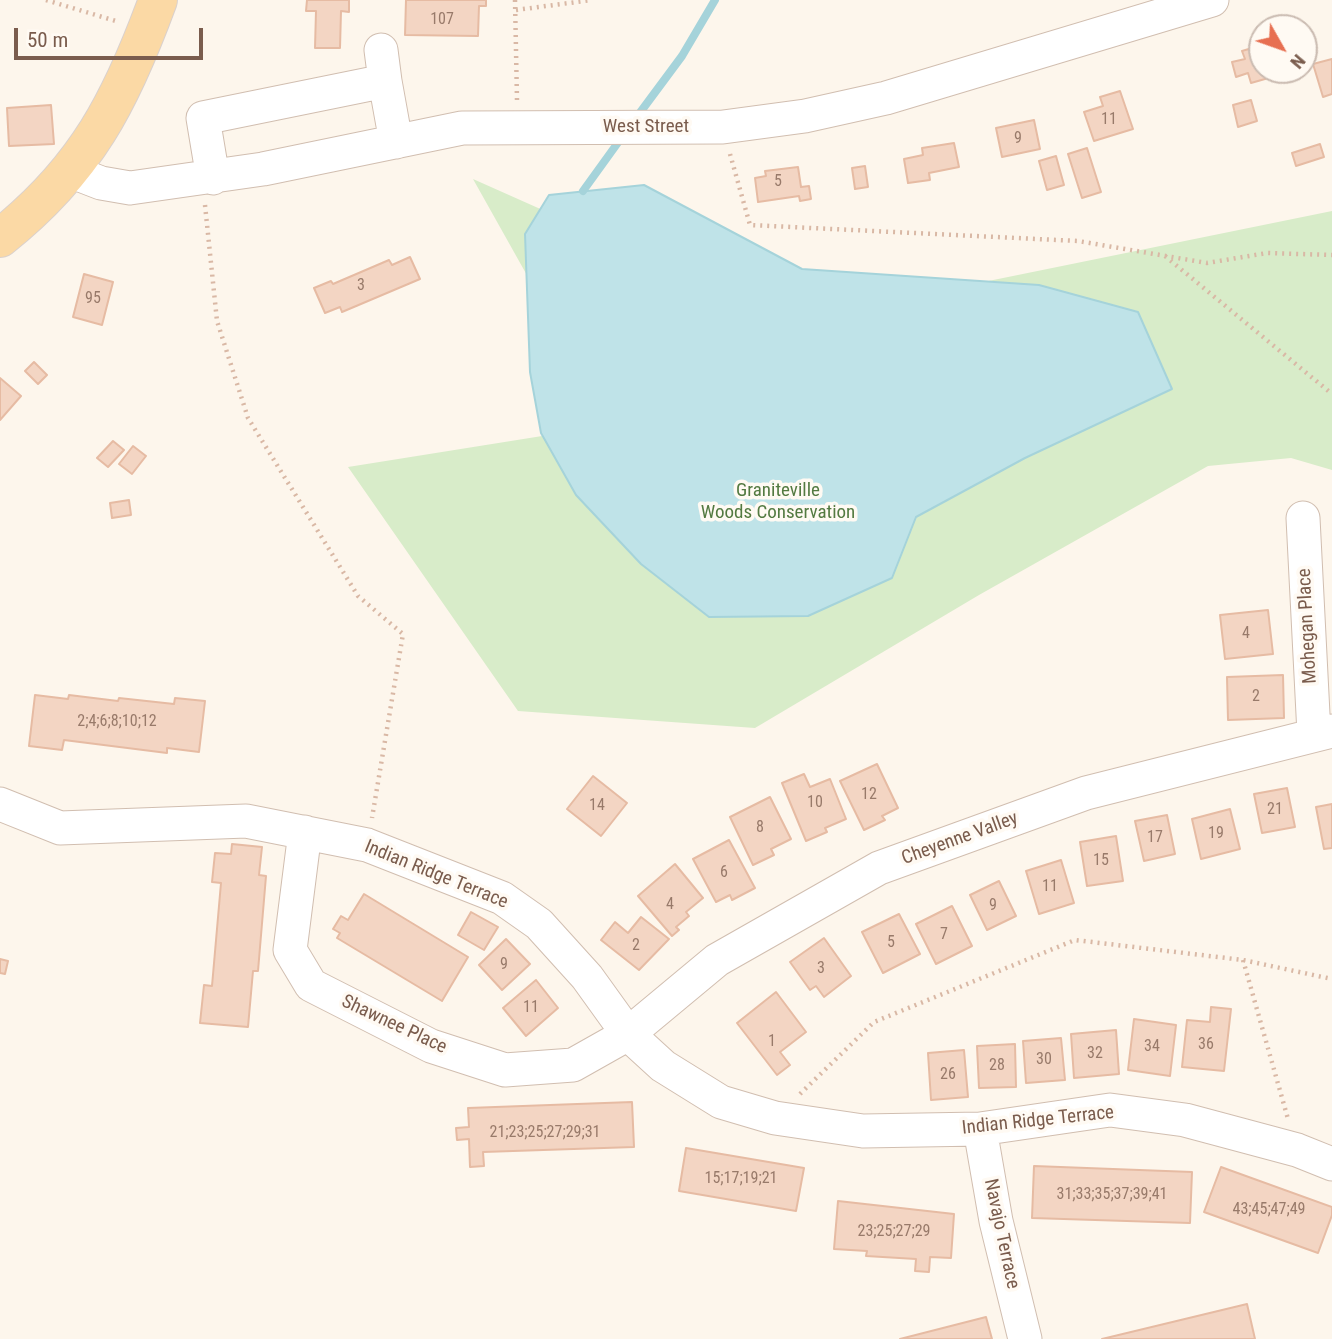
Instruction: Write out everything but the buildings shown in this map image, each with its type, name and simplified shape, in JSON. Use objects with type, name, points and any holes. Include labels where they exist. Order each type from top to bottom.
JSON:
[{"type":"main road","points":[[0,238],[70,171],[96,139],[125,82],[152,15]]},
{"type":"street","name":"West Street","points":[[70,171],[101,183],[130,188],[207,179],[462,128],[723,127],[805,116],[886,98],[1212,0]]},
{"type":"street","points":[[207,179],[203,118],[383,66],[396,142]]},
{"type":"street","name":"Mohegan Place","points":[[1303,517],[1323,733]]},
{"type":"street","name":"Cheyenne Valley","points":[[628,1034],[717,960],[879,869],[1086,793],[1323,733]]},
{"type":"street","name":"Indian Ridge Terrace","points":[[0,804],[60,828],[246,821],[305,832],[367,845],[502,898],[539,924],[587,977],[628,1034],[663,1066],[721,1102],[775,1118],[863,1130],[980,1129],[1110,1110],[1185,1120],[1297,1150],[1332,1164]]},
{"type":"street","name":"Shawnee Place","points":[[305,832],[290,950],[311,985],[431,1046],[505,1070],[573,1065],[628,1034]]},
{"type":"street","name":"Navajo Terrace","points":[[980,1129],[996,1221],[1025,1339]]},
{"type":"path","points":[[46,0],[152,15]]},
{"type":"path","points":[[513,126],[518,92],[515,0]]},
{"type":"path","points":[[516,10],[592,0]]},
{"type":"path","points":[[723,127],[750,225],[1078,241],[1207,263],[1267,253],[1332,255]]},
{"type":"path","points":[[207,179],[217,321],[248,418],[358,596],[403,634],[367,845]]},
{"type":"path","points":[[1164,256],[1332,394]]},
{"type":"path","points":[[775,1118],[874,1021],[1075,940],[1243,960],[1332,979]]},
{"type":"path","points":[[1243,960],[1297,1150]]},
{"type":"green space","name":"Graniteville Woods Conservation","points":[[473,179],[792,321],[1332,211],[1332,470],[1291,458],[1208,466],[979,595],[755,728],[518,711],[348,467],[611,425]]},
{"type":"water","points":[[644,185],[802,269],[1039,285],[1138,312],[1172,389],[1025,458],[916,517],[892,578],[808,616],[709,617],[641,564],[576,495],[541,433],[530,372],[525,234],[549,195]]},
{"type":"waterway","points":[[636,118],[682,56],[715,0]]},
{"type":"waterway","points":[[583,191],[622,137]]}]
